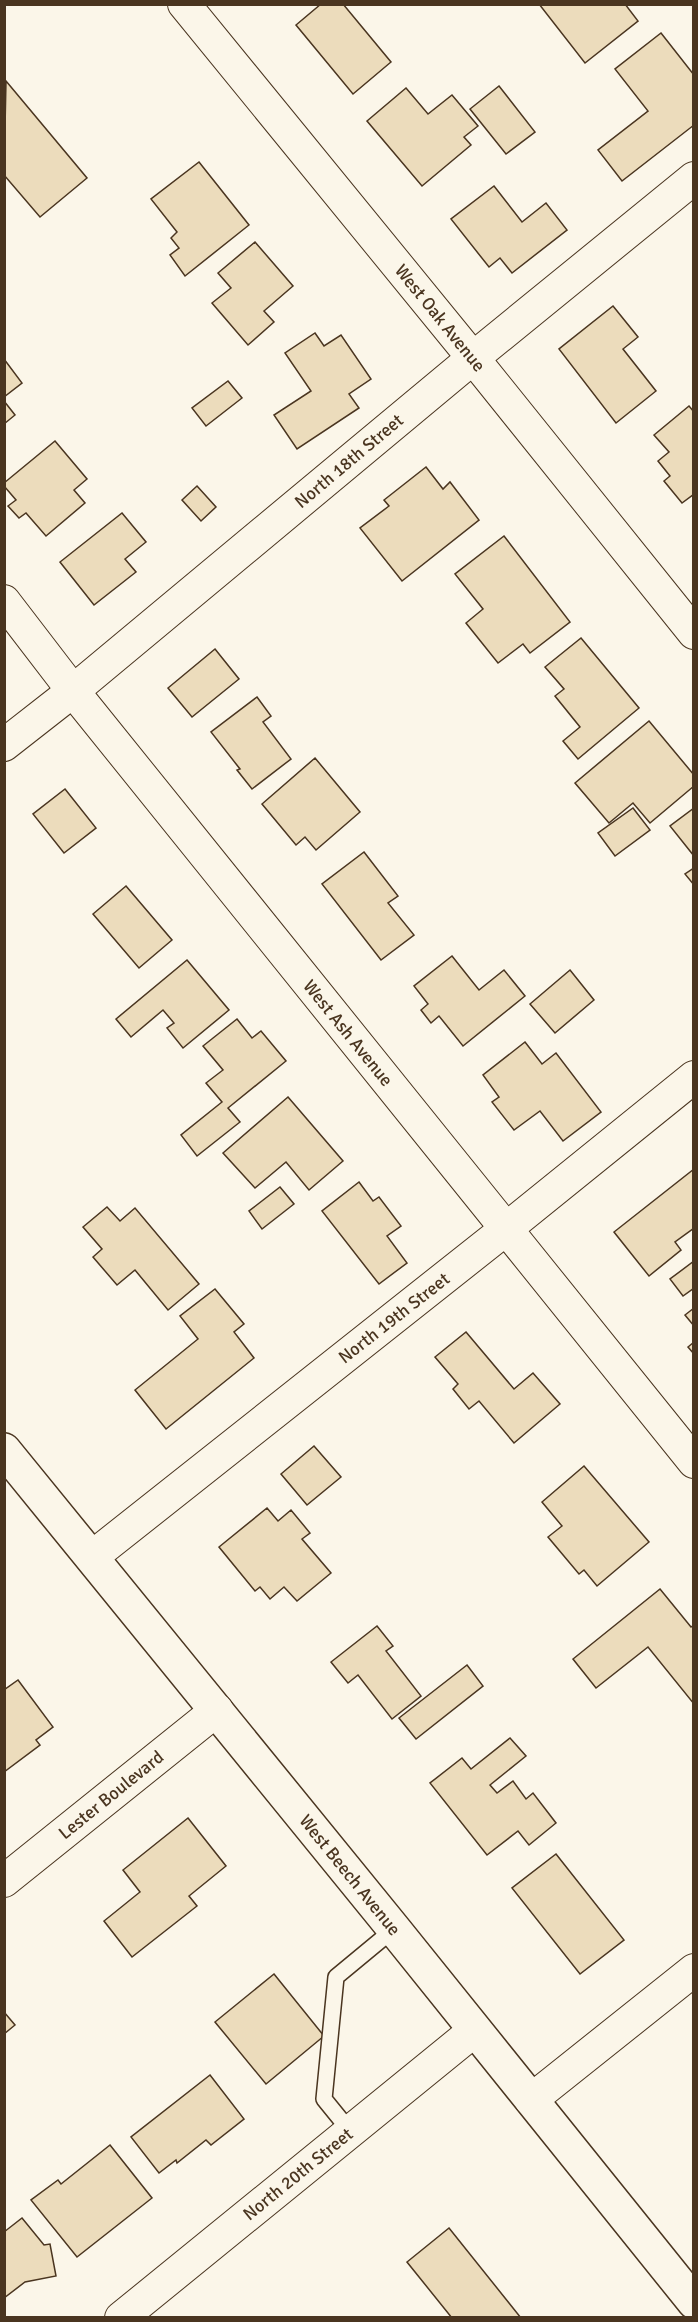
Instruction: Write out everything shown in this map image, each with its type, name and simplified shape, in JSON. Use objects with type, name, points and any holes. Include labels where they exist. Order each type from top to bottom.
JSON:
[{"type":"main road","name":"West Beech Avenue","points":[[4,1450],[217,1710],[693,2302]]},
{"type":"street","name":"West Oak Avenue","points":[[184,4],[473,358],[693,633]]},
{"type":"street","name":"North 18th Street","points":[[4,745],[73,691],[693,178]]},
{"type":"street","name":"West Ash Avenue","points":[[4,602],[693,1462]]},
{"type":"street","name":"North 19th Street","points":[[92,1557],[506,1229],[693,1077]]},
{"type":"street","name":"Lester Boulevard","points":[[4,1881],[217,1710]]},
{"type":"street","points":[[531,2100],[693,1970]]},
{"type":"street","name":"North 20th Street","points":[[121,2318],[475,2030]]},
{"type":"lane","points":[[350,2132],[324,2099],[336,1977],[394,1929]]},
{"type":"building","points":[[321,4],[343,4],[391,62],[353,94],[296,25]]},
{"type":"building","points":[[539,4],[625,4],[638,21],[585,63]]},
{"type":"building","points":[[661,33],[694,75],[694,125],[622,181],[598,150],[648,111],[615,69]]},
{"type":"building","points":[[6,81],[87,178],[40,217],[4,175]]},
{"type":"building","points":[[499,86],[535,132],[506,154],[470,109]]},
{"type":"building","points":[[406,88],[428,114],[452,95],[478,126],[464,137],[471,145],[422,186],[367,121]]},
{"type":"building","points":[[199,162],[249,225],[185,276],[170,255],[179,248],[171,238],[177,232],[151,199]]},
{"type":"building","points":[[494,186],[522,222],[546,203],[567,230],[512,273],[500,258],[489,267],[451,219]]},
{"type":"building","points":[[255,242],[293,286],[264,311],[274,322],[248,345],[212,303],[231,288],[218,273]]},
{"type":"building","points":[[613,306],[638,337],[623,349],[656,391],[616,423],[559,349]]},
{"type":"building","points":[[315,333],[324,346],[341,335],[371,379],[349,394],[359,408],[297,449],[274,415],[311,391],[285,353]]},
{"type":"building","points":[[4,359],[22,383],[4,397]]},
{"type":"building","points":[[228,381],[242,398],[206,426],[192,408]]},
{"type":"building","points":[[4,401],[15,415],[4,424]]},
{"type":"building","points":[[689,406],[694,412],[694,494],[682,503],[664,481],[670,476],[658,461],[669,452],[654,435]]},
{"type":"building","points":[[55,441],[87,479],[74,490],[85,503],[46,536],[26,513],[19,518],[8,506],[16,500],[4,483]]},
{"type":"building","points":[[426,467],[443,489],[450,482],[479,520],[402,581],[360,528],[389,506],[384,500]]},
{"type":"building","points":[[197,486],[216,507],[201,521],[182,500]]},
{"type":"building","points":[[122,513],[146,542],[125,559],[136,572],[94,605],[60,562]]},
{"type":"building","points":[[504,536],[570,622],[530,653],[523,644],[498,663],[466,623],[483,609],[455,574]]},
{"type":"building","points":[[581,638],[639,708],[578,759],[563,741],[580,727],[555,696],[564,689],[545,667]]},
{"type":"building","points":[[215,649],[239,679],[192,717],[168,688]]},
{"type":"building","points":[[257,697],[271,716],[263,722],[291,759],[252,789],[237,770],[240,769],[211,732]]},
{"type":"building","points":[[649,721],[694,775],[694,786],[650,823],[633,803],[609,823],[575,783]]},
{"type":"building","points":[[315,758],[360,812],[316,850],[305,837],[296,845],[262,804]]},
{"type":"building","points":[[65,789],[96,828],[64,853],[33,814]]},
{"type":"building","points":[[633,808],[650,830],[615,856],[598,833]]},
{"type":"building","points":[[694,808],[694,856],[670,826]]},
{"type":"building","points":[[364,852],[398,896],[388,903],[414,935],[381,960],[322,884]]},
{"type":"building","points":[[694,868],[694,885],[685,874]]},
{"type":"building","points":[[126,886],[172,940],[139,968],[93,914]]},
{"type":"building","points":[[452,956],[479,990],[504,970],[525,996],[463,1046],[439,1016],[431,1023],[421,1010],[428,1004],[414,986]]},
{"type":"building","points":[[187,960],[229,1010],[183,1048],[167,1028],[174,1023],[163,1010],[131,1037],[116,1019]]},
{"type":"building","points":[[570,970],[594,1000],[555,1033],[530,1004]]},
{"type":"building","points":[[237,1019],[252,1038],[261,1031],[286,1061],[228,1108],[240,1122],[197,1156],[181,1135],[222,1102],[206,1083],[223,1070],[203,1046]]},
{"type":"building","points":[[525,1042],[542,1064],[556,1053],[601,1112],[563,1141],[540,1111],[514,1130],[492,1102],[499,1097],[483,1075]]},
{"type":"building","points":[[288,1097],[343,1161],[309,1190],[286,1162],[255,1188],[223,1153]]},
{"type":"building","points":[[694,1169],[694,1228],[675,1242],[681,1250],[649,1276],[614,1232]]},
{"type":"building","points":[[359,1182],[373,1201],[379,1197],[401,1226],[387,1236],[407,1263],[379,1284],[322,1211]]},
{"type":"building","points":[[280,1187],[294,1204],[262,1229],[249,1211]]},
{"type":"building","points":[[107,1207],[120,1221],[135,1208],[199,1284],[168,1310],[135,1270],[117,1285],[93,1257],[102,1249],[83,1227]]},
{"type":"building","points":[[694,1261],[694,1288],[683,1296],[670,1279]]},
{"type":"building","points":[[215,1289],[244,1324],[234,1332],[254,1358],[166,1429],[135,1390],[198,1339],[180,1316]]},
{"type":"building","points":[[694,1308],[694,1326],[685,1315]]},
{"type":"building","points":[[466,1332],[514,1389],[533,1373],[560,1404],[514,1443],[479,1401],[469,1409],[453,1389],[458,1384],[435,1357]]},
{"type":"building","points":[[694,1342],[694,1354],[688,1347]]},
{"type":"building","points":[[314,1446],[341,1477],[307,1505],[281,1474]]},
{"type":"building","points":[[584,1466],[649,1542],[597,1586],[584,1570],[579,1574],[548,1537],[562,1526],[542,1502]]},
{"type":"building","points":[[267,1508],[278,1521],[291,1510],[310,1533],[302,1539],[331,1573],[297,1601],[284,1587],[270,1599],[260,1587],[255,1591],[219,1547]]},
{"type":"building","points":[[660,1589],[691,1627],[694,1625],[694,1704],[648,1647],[596,1688],[573,1659]]},
{"type":"building","points":[[377,1626],[393,1646],[386,1651],[421,1696],[392,1719],[358,1675],[348,1683],[331,1662]]},
{"type":"building","points":[[467,1665],[483,1686],[416,1739],[399,1718]]},
{"type":"building","points":[[18,1680],[53,1727],[36,1740],[40,1745],[4,1772],[4,1690]]},
{"type":"building","points":[[510,1738],[526,1756],[490,1785],[497,1793],[513,1781],[526,1799],[533,1793],[556,1823],[529,1845],[518,1831],[487,1855],[430,1783],[462,1758],[471,1769]]},
{"type":"building","points":[[188,1818],[226,1866],[189,1896],[197,1906],[132,1957],[104,1921],[140,1892],[123,1870]]},
{"type":"building","points":[[556,1854],[624,1940],[580,1974],[512,1888]]},
{"type":"building","points":[[274,1974],[324,2036],[266,2084],[215,2022]]},
{"type":"building","points":[[4,2012],[15,2025],[4,2034]]},
{"type":"building","points":[[210,2075],[244,2119],[211,2145],[206,2140],[177,2163],[176,2160],[159,2173],[131,2137]]},
{"type":"building","points":[[110,2145],[152,2198],[77,2257],[31,2200],[58,2180],[61,2184]]},
{"type":"building","points":[[22,2218],[44,2245],[50,2244],[56,2276],[25,2282],[4,2298],[4,2232]]},
{"type":"building","points":[[449,2228],[521,2318],[452,2318],[407,2262]]}]
